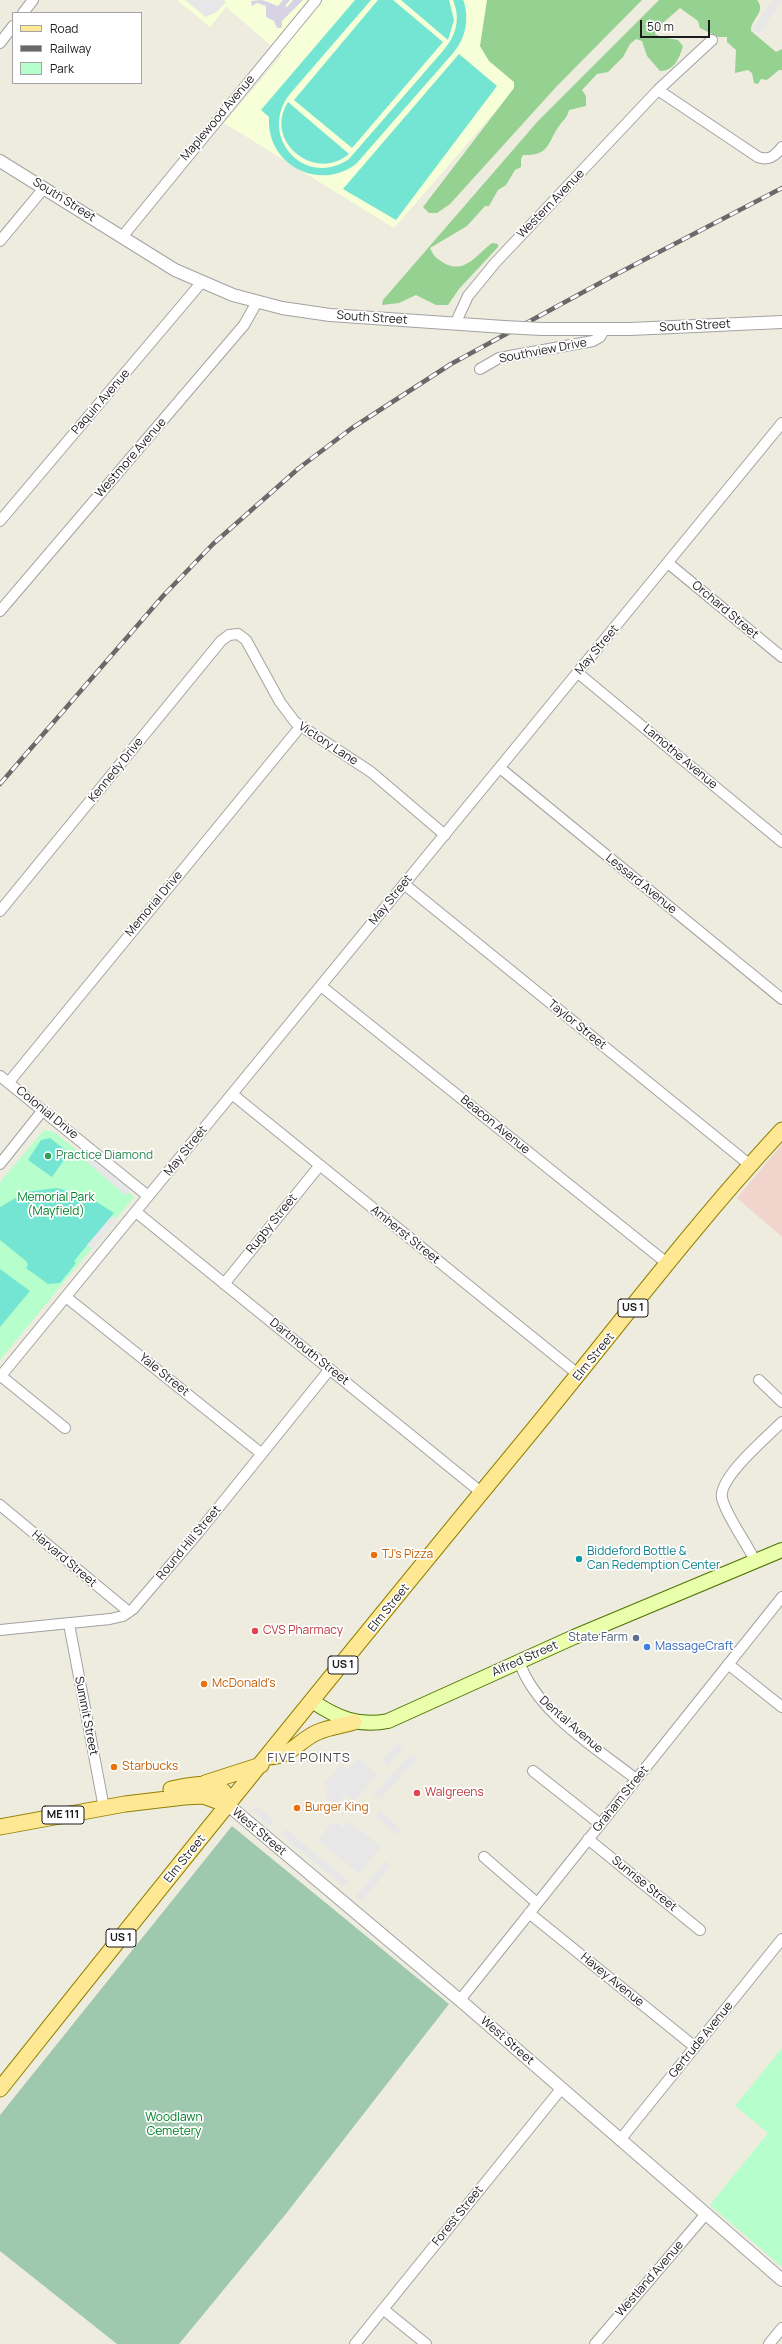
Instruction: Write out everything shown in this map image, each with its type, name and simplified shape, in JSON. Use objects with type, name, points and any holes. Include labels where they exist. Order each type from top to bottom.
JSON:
[{"type":"main road","name":"Elm Street","points":[[0,2089],[312,1701],[668,1264],[750,1164],[782,1130]]},
{"type":"main road","name":"Alfred Street","points":[[312,1701],[330,1713],[354,1722],[378,1723],[403,1716],[519,1661],[782,1550]]},
{"type":"main road","points":[[202,1783],[285,1754],[316,1732],[354,1722]]},
{"type":"main road","name":"ME 111","points":[[125,1804],[141,1794],[202,1783],[223,1790],[226,1794],[228,1805]]},
{"type":"main road","name":"ME 111","points":[[0,1827],[125,1804],[194,1796],[210,1798],[228,1805]]},
{"type":"street","points":[[24,12],[33,0]]},
{"type":"street","name":"Maplewood Avenue","points":[[122,237],[316,0]]},
{"type":"street","points":[[0,43],[12,27]]},
{"type":"street","name":"Western Avenue","points":[[455,324],[468,296],[495,263],[658,90],[712,40]]},
{"type":"street","points":[[658,90],[758,157],[767,159],[773,157],[782,147]]},
{"type":"street","name":"South Street","points":[[0,161],[175,270],[201,283],[257,302],[297,311],[354,317],[542,329],[604,330],[782,322]]},
{"type":"street","points":[[0,241],[44,188]]},
{"type":"street","name":"Paquin Avenue","points":[[0,521],[201,283]]},
{"type":"street","name":"Westmore Avenue","points":[[0,611],[244,325],[257,302]]},
{"type":"street","name":"Southview Drive","points":[[480,369],[499,358],[592,341],[600,338],[604,330]]},
{"type":"street","name":"May Street","points":[[1,1376],[782,423]]},
{"type":"street","name":"Orchard Street","points":[[668,563],[782,657]]},
{"type":"street","name":"Victory Lane","points":[[236,633],[246,640],[287,712],[300,727],[371,772],[444,835]]},
{"type":"street","name":"Kennedy Drive","points":[[0,911],[221,641],[228,635],[236,633]]},
{"type":"street","name":"Lamothe Avenue","points":[[578,672],[782,842]]},
{"type":"street","name":"Memorial Drive","points":[[9,1082],[300,727]]},
{"type":"street","name":"Lessard Avenue","points":[[500,768],[782,999]]},
{"type":"street","name":"Taylor Street","points":[[404,884],[750,1164]]},
{"type":"street","name":"Beacon Avenue","points":[[322,986],[668,1264]]},
{"type":"street","name":"Colonial Drive","points":[[0,1076],[148,1196]]},
{"type":"street","name":"Amherst Street","points":[[232,1094],[579,1375]]},
{"type":"street","points":[[0,1164],[43,1110]]},
{"type":"street","name":"Rugby Street","points":[[224,1284],[320,1165]]},
{"type":"street","name":"Dartmouth Street","points":[[136,1212],[482,1493]]},
{"type":"street","name":"Yale Street","points":[[66,1297],[262,1454]]},
{"type":"street","name":"Round Hill Street","points":[[0,1630],[110,1619],[129,1612],[198,1533],[330,1370]]},
{"type":"street","points":[[1,1376],[65,1428]]},
{"type":"street","points":[[759,1380],[782,1402]]},
{"type":"street","points":[[755,1561],[725,1505],[722,1489],[730,1475],[782,1422]]},
{"type":"street","name":"Harvard Street","points":[[0,1505],[129,1612]]},
{"type":"street","name":"Graham Street","points":[[460,2000],[782,1597]]},
{"type":"street","name":"Summit Street","points":[[69,1624],[104,1808]]},
{"type":"street","name":"Dental Avenue","points":[[519,1661],[534,1693],[549,1710],[636,1779]]},
{"type":"street","points":[[728,1664],[782,1708]]},
{"type":"street","points":[[534,1770],[600,1824]]},
{"type":"street","name":"West Street","points":[[228,1805],[460,2000],[705,2215],[782,2280]]},
{"type":"street","name":"Sunrise Street","points":[[588,1839],[700,1930]]},
{"type":"street","points":[[484,1857],[537,1903]]},
{"type":"street","name":"Havey Avenue","points":[[529,1913],[695,2047]]},
{"type":"street","name":"Gertrude Avenue","points":[[620,2140],[782,1939]]},
{"type":"street","name":"Forest Street","points":[[355,2344],[561,2089]]},
{"type":"street","name":"Westland Avenue","points":[[595,2344],[705,2215]]},
{"type":"street","points":[[383,2309],[426,2344]]},
{"type":"street","points":[[769,2344],[782,2328]]},
{"type":"shaded area","points":[[177,0],[592,0],[394,228],[224,123],[282,55],[226,7],[210,27]]},
{"type":"shaded area","points":[[185,0],[223,0],[226,2],[217,12],[206,17]]},
{"type":"shaded area","points":[[262,0],[278,6],[283,0],[290,0],[285,6],[287,7],[293,0],[303,0],[282,21],[282,28],[277,28],[274,21],[266,17],[266,6],[257,3],[252,6],[251,1]]},
{"type":"shaded area","points":[[773,0],[782,1],[759,34],[752,29]]},
{"type":"shaded area","points":[[782,1144],[782,1237],[737,1198]]},
{"type":"shaded area","points":[[89,1155],[130,1189],[125,1195],[85,1160]]},
{"type":"shaded area","points":[[112,1216],[117,1220],[93,1249],[87,1245]]},
{"type":"shaded area","points":[[397,1743],[403,1748],[388,1765],[382,1760]]},
{"type":"shaded area","points":[[412,1753],[418,1758],[379,1800],[373,1795]]},
{"type":"shaded area","points":[[358,1758],[377,1775],[354,1801],[346,1794],[336,1805],[325,1795],[329,1789],[324,1784],[342,1764],[348,1769]]},
{"type":"shaded area","points":[[256,1805],[274,1820],[269,1826],[251,1810]]},
{"type":"shaded area","points":[[380,1810],[402,1830],[397,1835],[375,1815]]},
{"type":"shaded area","points":[[349,1821],[381,1847],[359,1874],[318,1840],[331,1824],[338,1823],[343,1827]]},
{"type":"shaded area","points":[[286,1829],[349,1881],[344,1887],[281,1835]]},
{"type":"shaded area","points":[[385,1861],[391,1866],[362,1901],[356,1896]]},
{"type":"green space","points":[[355,0],[371,0],[289,95],[281,111],[279,127],[283,142],[291,154],[303,163],[317,168],[333,167],[349,159],[447,46],[454,34],[457,21],[457,14],[453,0],[463,0],[464,2],[466,22],[464,34],[454,52],[356,164],[342,172],[326,175],[311,174],[298,169],[285,160],[276,149],[270,134],[269,117],[261,110]]},
{"type":"green space","points":[[378,0],[393,0],[443,42],[352,148],[294,100]]},
{"type":"green space","points":[[401,0],[449,0],[454,20],[448,40]]},
{"type":"green space","points":[[487,0],[642,0],[557,86],[450,204],[437,213],[429,213],[423,207],[514,88],[514,82],[489,61],[480,46]]},
{"type":"green space","points":[[659,0],[757,0],[760,4],[760,8],[751,27],[751,31],[776,52],[782,49],[782,70],[779,70],[767,80],[761,79],[758,84],[754,83],[752,73],[748,70],[735,73],[736,50],[727,42],[727,37],[718,37],[700,28],[698,21],[680,8],[656,29],[655,34],[661,37],[678,40],[683,46],[678,60],[672,67],[660,71],[647,56],[642,41],[636,39],[630,44],[623,57],[608,72],[597,74],[582,90],[586,96],[586,106],[569,110],[547,147],[543,151],[532,155],[523,155],[521,159],[521,167],[515,170],[506,185],[498,190],[489,206],[485,206],[467,226],[430,248],[439,260],[451,266],[458,266],[470,262],[492,243],[498,244],[498,247],[459,289],[448,305],[436,305],[416,295],[399,303],[382,305],[383,300],[538,121]]},
{"type":"green space","points":[[459,54],[497,86],[396,220],[343,189]]},
{"type":"green space","points":[[288,102],[349,154],[336,162],[322,164],[308,161],[296,154],[287,143],[282,131],[282,117]]},
{"type":"green space","name":"Memorial Park (Mayfield)","points":[[44,1130],[54,1132],[134,1197],[0,1360],[0,1182]]},
{"type":"green space","name":"Practice Diamond","points":[[50,1138],[69,1153],[52,1177],[28,1160],[41,1140]]},
{"type":"green space","points":[[56,1188],[86,1195],[114,1213],[74,1261],[76,1263],[60,1283],[48,1284],[26,1268],[28,1265],[26,1261],[0,1240],[0,1207],[26,1192]]},
{"type":"green space","points":[[0,1269],[30,1291],[0,1327]]},
{"type":"green space","name":"Woodlawn Cemetery","points":[[232,1826],[449,2004],[285,2215],[179,2344],[117,2344],[0,2251],[0,2115]]},
{"type":"green space","points":[[782,2048],[782,2267],[710,2205],[768,2133],[735,2106]]},
{"type":"railway","points":[[0,784],[163,596],[213,544],[299,468],[352,428],[451,364],[611,277],[782,188]]},
{"type":"place","name":"Practice Diamond","points":[[48,1156]]},
{"type":"place","name":"TJ's Pizza","points":[[374,1555]]},
{"type":"place","name":"Biddeford Bottle & Can Redemption Center","points":[[579,1559]]},
{"type":"place","name":"CVS Pharmacy","points":[[255,1631]]},
{"type":"place","name":"State Farm","points":[[636,1638]]},
{"type":"place","name":"MassageCraft","points":[[647,1647]]},
{"type":"place","name":"McDonald's","points":[[204,1684]]},
{"type":"place","name":"Starbucks","points":[[114,1767]]},
{"type":"place","name":"Walgreens","points":[[417,1793]]},
{"type":"place","name":"Burger King","points":[[297,1808]]},
{"type":"district","name":"FIVE POINTS","points":[[309,1758]]}]
